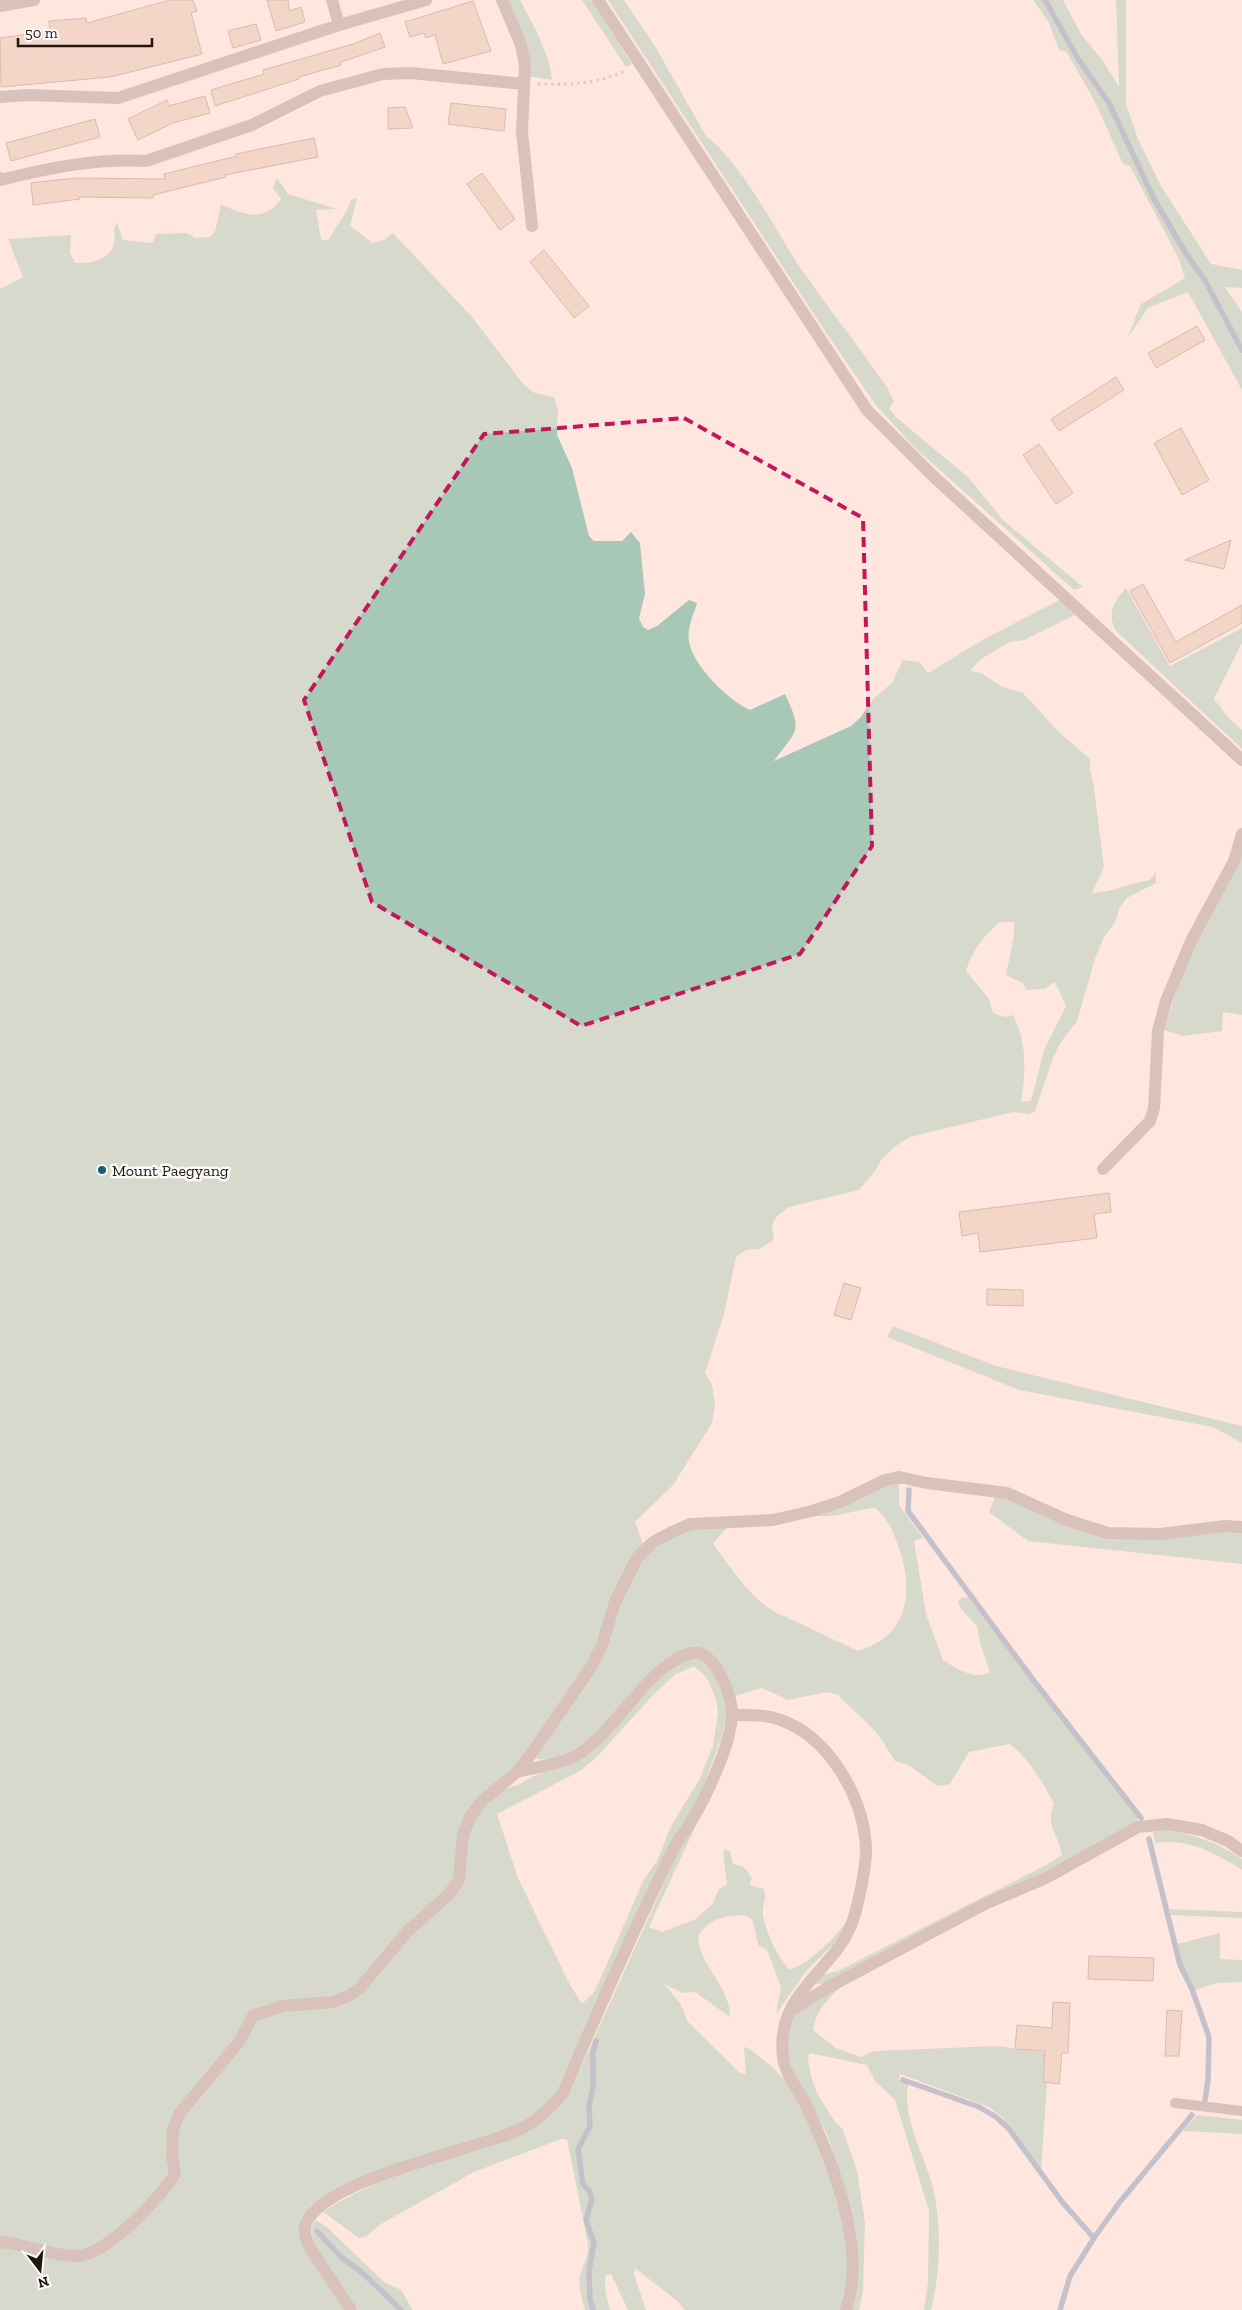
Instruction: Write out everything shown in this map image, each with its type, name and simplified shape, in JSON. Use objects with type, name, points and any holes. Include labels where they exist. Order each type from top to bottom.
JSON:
[{"type":"street","points":[[0,6],[34,0]]},
{"type":"street","points":[[332,0],[339,25]]},
{"type":"street","points":[[0,97],[27,95],[118,98],[339,25],[426,0]]},
{"type":"street","points":[[502,0],[521,45],[525,64],[522,132],[532,226]]},
{"type":"street","points":[[598,0],[867,410],[933,476],[1242,760]]},
{"type":"street","points":[[0,178],[1,180],[60,166],[128,160],[146,161],[252,125],[320,91],[383,74],[411,73],[524,84]]},
{"type":"street","points":[[1103,1169],[1150,1121],[1154,1108],[1158,1031],[1166,1001],[1191,942],[1234,861],[1242,834]]},
{"type":"street","points":[[0,2242],[78,2256],[95,2251],[123,2229],[166,2188],[175,2174],[172,2154],[174,2130],[180,2114],[240,2042],[253,2016],[283,2006],[333,2002],[359,1989],[407,1932],[450,1894],[458,1880],[463,1836],[470,1817],[482,1801],[517,1772],[591,1667],[602,1645],[615,1602],[637,1558],[653,1542],[690,1524],[773,1520],[812,1511],[840,1502],[885,1480],[899,1477],[1007,1492],[1066,1520],[1108,1533],[1160,1534],[1226,1526],[1242,1527]]},
{"type":"street","points":[[351,2310],[308,2245],[305,2235],[306,2225],[319,2208],[354,2188],[390,2172],[518,2131],[552,2108],[563,2094],[676,1844],[707,1793],[726,1740],[732,1715],[730,1697],[719,1672],[708,1657],[695,1653],[678,1658],[659,1672],[616,1720],[592,1743],[576,1755],[563,1761],[517,1772]]},
{"type":"street","points":[[732,1715],[759,1716],[781,1720],[803,1732],[836,1764],[848,1784],[862,1828],[866,1849],[853,1920],[841,1944],[801,1990],[786,2021],[782,2039],[783,2057],[789,2077],[802,2097],[827,2152],[837,2184],[851,2245],[850,2298],[846,2310]]},
{"type":"street","points":[[792,2010],[827,1988],[987,1903],[1046,1878],[1138,1826],[1167,1824],[1184,1826],[1228,1841],[1242,1851]]},
{"type":"lane","points":[[1175,2103],[1242,2111]]},
{"type":"path","points":[[524,84],[582,84],[609,78],[640,63]]},
{"type":"highlighted area","points":[[684,418],[863,518],[872,846],[800,954],[581,1026],[372,902],[304,700],[484,434]]},
{"type":"green space","points":[[508,0],[520,0],[548,59],[552,80],[528,76]]},
{"type":"green space","points":[[582,0],[591,0],[632,64],[626,67]]},
{"type":"green space","points":[[608,0],[624,0],[655,46],[706,136],[719,148],[745,180],[801,269],[887,387],[894,402],[889,408],[897,418],[968,477],[1004,521],[1083,587],[1074,590],[913,446],[875,404]]},
{"type":"green space","points":[[1033,0],[1044,0],[1076,58],[1108,104],[1152,197],[1184,253],[1221,310],[1242,354],[1242,390],[1188,292],[1148,308],[1128,337],[1141,304],[1185,278],[1179,259],[1130,166],[1123,164],[1094,100],[1066,51],[1059,50],[1048,21]]},
{"type":"green space","points":[[1047,0],[1063,0],[1081,34],[1103,61],[1119,87],[1116,0],[1126,0],[1126,104],[1138,139],[1161,186],[1211,264],[1242,270],[1242,288],[1225,287],[1242,312],[1242,347],[1206,278],[1186,251],[1154,196],[1110,102],[1078,56]]},
{"type":"green space","points":[[277,178],[288,194],[337,209],[316,210],[321,240],[328,240],[344,216],[351,200],[357,198],[350,226],[373,243],[384,240],[393,233],[472,317],[524,385],[535,393],[554,397],[558,410],[557,435],[572,468],[589,536],[594,541],[622,541],[631,532],[640,543],[645,594],[639,618],[643,627],[648,630],[657,626],[689,600],[697,603],[690,627],[689,641],[697,661],[722,691],[750,710],[785,694],[796,725],[792,737],[774,761],[851,726],[861,717],[874,698],[892,683],[903,660],[920,662],[928,673],[986,638],[1060,600],[1075,615],[1024,640],[1009,642],[980,660],[970,671],[981,673],[1003,687],[1023,693],[1058,731],[1090,759],[1104,867],[1092,893],[1108,891],[1150,880],[1156,872],[1156,883],[1127,898],[1119,909],[1115,922],[1104,937],[1095,959],[1077,1021],[1061,1042],[1053,1058],[1035,1111],[1029,1114],[1013,1112],[910,1137],[898,1144],[881,1160],[875,1171],[859,1190],[789,1207],[777,1216],[772,1225],[774,1240],[759,1249],[746,1250],[736,1257],[724,1314],[705,1373],[712,1385],[715,1405],[712,1423],[673,1485],[635,1522],[644,1547],[588,1665],[514,1769],[479,1798],[455,1879],[357,1986],[332,1998],[266,2006],[176,2112],[171,2173],[163,2186],[105,2240],[78,2252],[0,2238],[0,289],[23,277],[8,239],[71,235],[70,253],[75,263],[92,262],[99,260],[110,252],[115,238],[114,229],[117,223],[123,240],[153,243],[156,234],[187,233],[195,238],[209,237],[215,232],[221,204],[246,214],[261,214],[275,206],[281,199],[273,188]],"holes":[[[1000,922],[1014,922],[1014,935],[1006,975],[1023,983],[1026,990],[1044,989],[1055,982],[1066,1006],[1044,1050],[1031,1101],[1021,1102],[1024,1080],[1024,1057],[1018,1025],[1013,1015],[1005,1017],[993,1013],[989,999],[966,971],[975,950],[989,933]]]},
{"type":"green space","points":[[1126,588],[1170,666],[1242,628],[1242,643],[1214,699],[1226,715],[1242,730],[1242,749],[1115,630],[1112,617],[1113,607]]},
{"type":"green space","points":[[1242,853],[1242,1015],[1223,1012],[1222,1031],[1183,1036],[1164,1030],[1184,968]]},
{"type":"green space","points":[[893,1326],[996,1366],[1242,1426],[1242,1443],[1213,1427],[1019,1390],[887,1337]]},
{"type":"green space","points":[[899,1481],[899,1505],[923,1538],[914,1541],[926,1614],[943,1660],[971,1674],[977,1675],[990,1672],[980,1643],[977,1626],[961,1609],[958,1602],[961,1598],[968,1597],[1137,1817],[1137,1823],[1100,1845],[823,1984],[813,1984],[822,1971],[826,1974],[838,1971],[1048,1864],[1062,1855],[1051,1819],[1054,1804],[1030,1764],[1010,1744],[969,1752],[950,1784],[938,1786],[908,1765],[895,1761],[877,1733],[838,1695],[828,1692],[788,1700],[762,1688],[735,1696],[723,1669],[711,1653],[695,1647],[676,1653],[589,1739],[571,1751],[557,1757],[536,1759],[640,1561],[661,1543],[680,1533],[702,1528],[729,1526],[713,1543],[744,1585],[774,1612],[858,1651],[887,1636],[897,1625],[903,1612],[906,1598],[906,1583],[900,1551],[887,1522],[875,1508],[828,1516],[813,1515],[870,1490]]},
{"type":"green space","points":[[996,1495],[1090,1532],[1242,1531],[1242,1564],[1028,1541],[989,1512]]},
{"type":"green space","points":[[695,1658],[705,1662],[714,1674],[725,1699],[727,1715],[721,1738],[702,1791],[559,2091],[548,2104],[516,2126],[388,2167],[300,2223],[345,2310],[0,2310],[0,2246],[78,2260],[169,2191],[178,2131],[183,2115],[256,2019],[268,2013],[334,2006],[453,1896],[473,1819],[499,1791],[520,1784],[545,1770],[564,1766],[681,1662]],"holes":[[[694,1666],[707,1678],[716,1699],[718,1713],[713,1746],[699,1780],[671,1826],[657,1861],[643,1881],[595,1991],[582,2004],[568,1981],[518,1878],[497,1814],[580,1771],[596,1758],[654,1694],[676,1674]]]},
{"type":"green space","points":[[697,1823],[649,1927],[662,1932],[696,1919],[713,1903],[719,1889],[727,1884],[723,1853],[725,1849],[730,1851],[733,1864],[743,1867],[749,1873],[752,1879],[749,1885],[764,1889],[763,1916],[767,1930],[777,1952],[790,1970],[815,1955],[849,1919],[837,1941],[807,1970],[776,2014],[781,1987],[767,1950],[759,1946],[754,1925],[749,1917],[739,1915],[716,1920],[706,1926],[698,1936],[703,1957],[725,1995],[730,2017],[695,1992],[683,1993],[664,1984],[680,2003],[688,2022],[739,2072],[746,2075],[744,2047],[753,2051],[778,2072],[805,2112],[826,2163],[841,2216],[847,2267],[846,2286],[841,2310],[685,2310],[676,2300],[635,2268],[634,2274],[646,2310],[628,2310],[611,2274],[606,2275],[605,2285],[610,2310],[594,2310],[591,2299],[590,2271],[594,2243],[587,2220],[592,2199],[589,2190],[583,2184],[579,2149],[590,2126],[596,2041],[592,2053],[589,2126],[578,2149],[582,2184],[588,2191],[591,2199],[585,2221],[593,2243],[589,2271],[589,2299],[593,2310],[585,2310],[580,2290],[579,2281],[587,2255],[588,2244],[567,2139],[561,2139],[474,2172],[381,2224],[365,2237],[359,2238],[323,2212],[356,2193],[391,2177],[462,2156],[509,2139],[531,2128],[551,2114],[568,2096],[681,1846]]},
{"type":"green space","points":[[1165,1830],[1196,1837],[1224,1848],[1242,1859],[1242,1870],[1201,1848],[1179,1843],[1155,1843],[1153,1832]]},
{"type":"green space","points":[[1170,1909],[1242,1912],[1242,1918],[1171,1915]]},
{"type":"green space","points":[[1220,1933],[1220,1959],[1242,1960],[1242,1982],[1217,1983],[1195,1990],[1181,1961],[1177,1944]]},
{"type":"green space","points":[[845,1984],[824,2004],[817,2016],[813,2030],[836,2048],[861,2057],[874,2051],[997,2046],[1049,2053],[1041,2171],[1002,2117],[989,2107],[900,2074],[899,2080],[909,2083],[907,2094],[910,2120],[932,2184],[935,2199],[939,2247],[937,2279],[931,2310],[924,2310],[928,2283],[929,2211],[895,2100],[875,2081],[867,2065],[809,2053],[808,2060],[811,2076],[817,2093],[833,2119],[843,2130],[857,2171],[865,2222],[863,2291],[859,2310],[851,2310],[842,2181],[827,2134],[793,2070],[786,2039],[795,2011]]},
{"type":"green space","points":[[1197,2115],[1242,2120],[1242,2134],[1183,2131]]},
{"type":"green space","points":[[316,2220],[327,2227],[384,2282],[401,2290],[413,2310],[402,2310],[365,2275],[341,2256],[317,2230],[340,2257],[401,2310],[358,2310],[313,2243],[311,2227]]},
{"type":"building","points":[[170,0],[193,0],[197,11],[191,13],[202,54],[110,77],[1,87],[0,38],[50,31],[49,21],[86,18],[87,23]]},
{"type":"building","points":[[267,0],[288,0],[289,11],[301,7],[305,22],[276,31]]},
{"type":"building","points":[[473,1],[491,51],[443,64],[435,35],[426,38],[424,33],[410,37],[405,22]]},
{"type":"building","points":[[256,24],[261,40],[233,48],[228,31]]},
{"type":"building","points":[[380,33],[385,47],[341,62],[341,65],[299,77],[299,79],[215,106],[211,90],[264,74],[263,70],[353,44]]},
{"type":"building","points":[[205,96],[210,113],[173,123],[138,140],[128,119],[167,100],[169,106]]},
{"type":"building","points":[[451,103],[506,109],[504,131],[448,124]]},
{"type":"building","points":[[405,107],[413,128],[388,129],[388,108]]},
{"type":"building","points":[[95,119],[100,137],[11,161],[6,143]]},
{"type":"building","points":[[314,138],[318,157],[225,175],[226,177],[153,195],[153,198],[79,197],[80,199],[33,205],[31,183],[74,178],[165,179],[164,174],[237,156],[236,154]]},
{"type":"building","points":[[482,173],[515,219],[500,230],[467,184]]},
{"type":"building","points":[[544,250],[589,306],[574,318],[530,262]]},
{"type":"building","points":[[1197,326],[1205,340],[1156,368],[1148,353]]},
{"type":"building","points":[[1116,377],[1124,390],[1059,431],[1051,419]]},
{"type":"building","points":[[1181,428],[1209,480],[1182,495],[1154,443]]},
{"type":"building","points":[[1039,444],[1073,493],[1056,504],[1023,455]]},
{"type":"building","points":[[1231,540],[1224,569],[1185,560]]},
{"type":"building","points":[[1143,584],[1176,642],[1242,605],[1242,623],[1170,663],[1130,591]]},
{"type":"building","points":[[1109,1193],[1111,1212],[1094,1214],[1097,1238],[980,1252],[978,1233],[962,1236],[959,1212]]},
{"type":"building","points":[[844,1283],[861,1288],[851,1320],[834,1315]]},
{"type":"building","points":[[987,1289],[1023,1290],[1023,1306],[987,1305]]},
{"type":"building","points":[[1089,1956],[1154,1958],[1153,1981],[1088,1979]]},
{"type":"building","points":[[1053,2002],[1070,2003],[1068,2053],[1062,2053],[1059,2084],[1043,2082],[1045,2051],[1015,2049],[1017,2025],[1052,2028]]},
{"type":"building","points":[[1167,2010],[1182,2011],[1179,2056],[1165,2056]]},
{"type":"waterway","points":[[1045,0],[1077,57],[1109,103],[1153,197],[1185,252],[1204,279],[1242,350]]},
{"type":"waterway","points":[[909,1490],[908,1511],[1034,1681],[1141,1818]]},
{"type":"waterway","points":[[1149,1839],[1180,1965],[1192,1989],[1209,2037],[1208,2080],[1205,2100]]},
{"type":"waterway","points":[[593,2310],[590,2299],[589,2271],[594,2243],[586,2220],[592,2199],[589,2191],[583,2184],[578,2149],[590,2126],[589,2106],[593,2087],[593,2053],[596,2041]]},
{"type":"waterway","points":[[903,2080],[979,2107],[996,2117],[1009,2129],[1063,2203],[1094,2238]]},
{"type":"waterway","points":[[1060,2310],[1070,2276],[1094,2238],[1119,2203],[1192,2115]]},
{"type":"waterway","points":[[317,2231],[341,2257],[365,2275],[401,2310]]},
{"type":"place","name":"Mount Paegyang","points":[[102,1170]]}]
